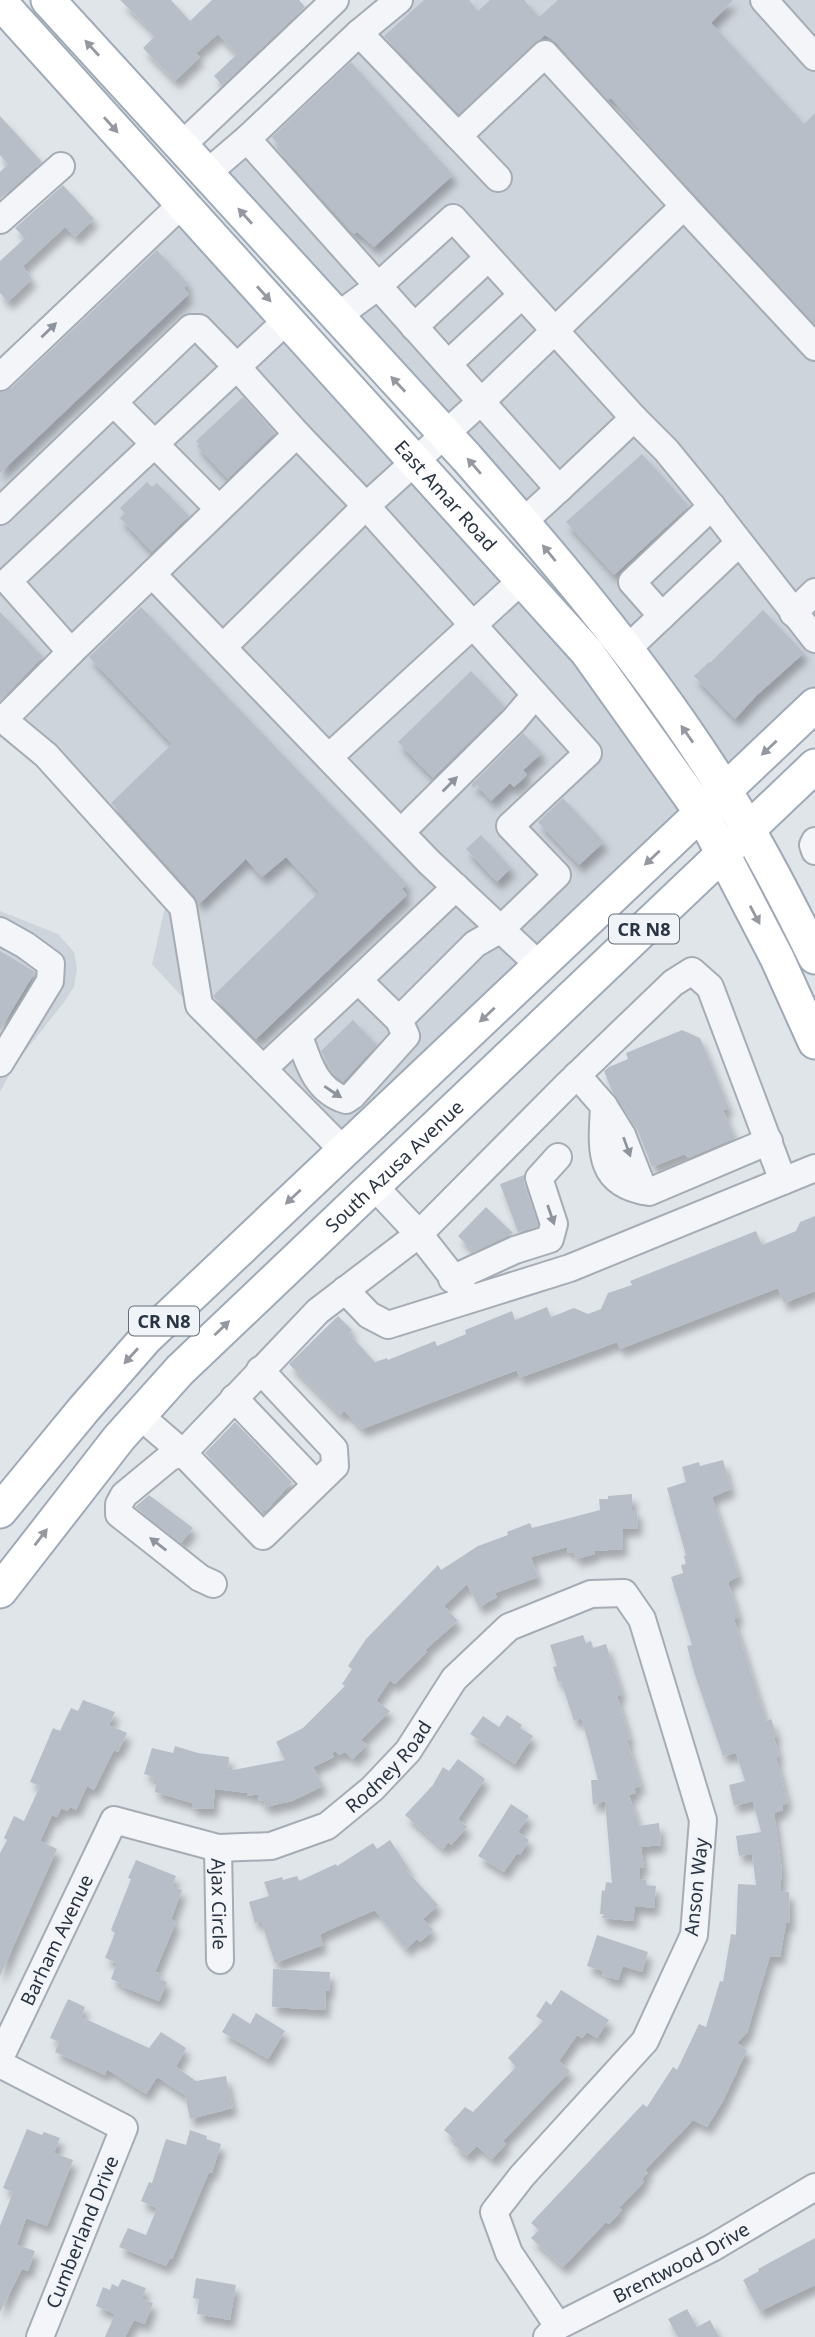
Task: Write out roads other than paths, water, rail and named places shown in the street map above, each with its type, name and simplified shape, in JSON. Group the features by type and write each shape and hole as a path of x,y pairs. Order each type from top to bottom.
{"main road":[{"name":"East Amar Road","path":"48,0 445,434 523,522 626,650 704,758 723,855 777,958 815,1042"},
{"name":"East Amar Road","path":"0,2 523,580 713,801 748,831 815,957"},
{"name":"CR N8","path":"0,1511 146,1338 815,705"},
{"name":"South Azusa Avenue","path":"0,1591 94,1470 180,1370 815,766"},
{"path":"343,1150 373,1185"}],"street":[{"path":"181,146 335,0"},
{"path":"206,174 359,33 399,0"},
{"path":"764,0 815,57"},
{"path":"359,33 498,178"},
{"path":"458,136 545,54 815,347"},
{"path":"247,139 448,365 484,398 559,489"},
{"path":"0,220 61,166"},
{"path":"0,377 183,204"},
{"path":"223,647 373,499 484,398 684,206"},
{"path":"336,317 377,287 453,218 666,450 815,639"},
{"path":"414,327 488,258"},
{"path":"448,365 522,295"},
{"path":"71,652 4,577 155,444 287,320"},
{"path":"0,511 195,327 199,328 297,434 373,499 472,625 588,753 510,826 557,875 501,929 475,944 399,1020"},
{"path":"114,402 219,509"},
{"path":"523,522 634,418"},
{"path":"297,434 1,718 46,755 183,907 199,1004 343,1150"},
{"path":"662,616 632,582 712,506"},
{"path":"626,650 739,543"},
{"path":"152,574 401,832 539,965"},
{"path":"329,757 523,580"},
{"path":"793,613 815,592"},
{"path":"401,832 536,695"},
{"path":"815,841 815,851"},
{"path":"263,1069 456,887"},
{"path":"0,931 51,964 50,981 0,1063"},
{"path":"213,1584 200,1578 119,1514 119,1504 124,1496 170,1457 183,1453 317,1311 419,1234 673,983 692,971 710,987 783,1181"},
{"path":"299,1036 311,1068 327,1091 346,1100 352,1096 406,1036 399,1020 358,980"},
{"path":"578,1075 604,1106 601,1142 607,1165 621,1183 634,1190 649,1192 768,1141"},
{"path":"452,1279 515,1250 550,1239 554,1224 539,1178 558,1157"},
{"path":"345,1290 369,1315 388,1325 570,1268 815,1168"},
{"path":"373,1185 419,1234 470,1299"},
{"path":"139,1415 183,1453 262,1536 335,1466 334,1449 260,1370"},
{"path":"234,1398 316,1484"},
{"name":"Rodney Road","path":"114,1820 218,1848 271,1846 327,1826 372,1789 408,1751 454,1679 509,1627 591,1594 624,1593"},
{"name":"Anson Way","path":"553,2332 509,2253 494,2212 522,2176 645,2041 694,1935 703,1820 642,1619 624,1593"},
{"name":"Barham Avenue","path":"0,2058 114,1820"},
{"name":"Ajax Circle","path":"218,1848 220,1960"},
{"name":"Cumberland Drive","path":"0,2064 124,2128 40,2337"},
{"name":"Brentwood Drive","path":"553,2332 712,2248 815,2187"}]}
